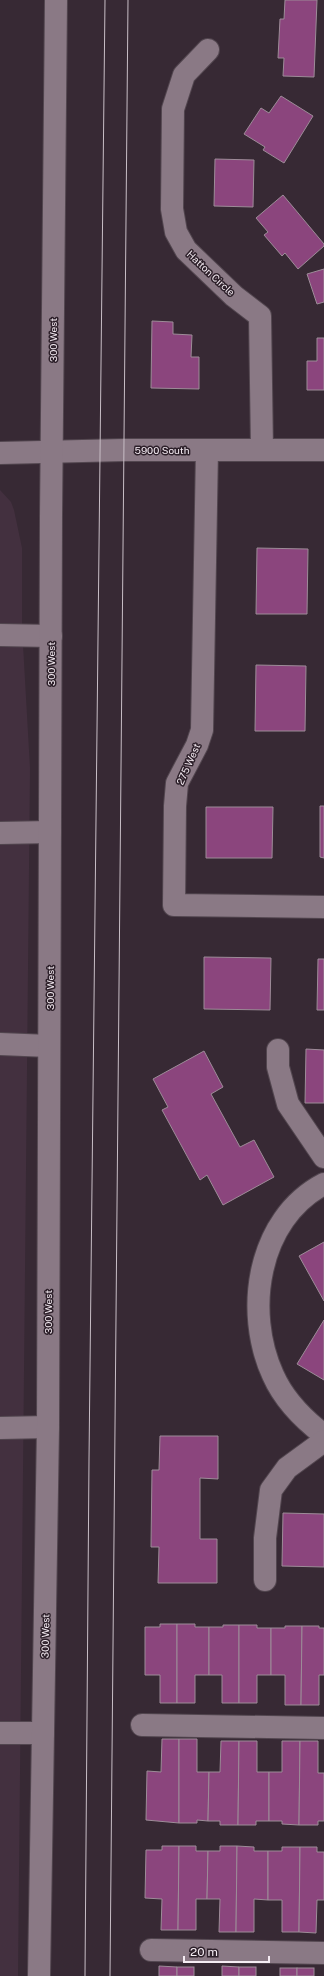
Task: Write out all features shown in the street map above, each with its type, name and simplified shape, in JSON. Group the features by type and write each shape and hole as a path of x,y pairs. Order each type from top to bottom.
{"street":[{"name":"300 West","path":"40,1976 48,1427 52,452 56,0"},
{"name":"Hatton Circle","path":"208,50 184,75 173,109 172,209 176,232 186,250 234,296 260,316 262,450"},
{"name":"275 West","path":"207,450 202,730 197,745 177,783 175,806 174,905 324,907"},
{"name":"5900 South","path":"0,453 324,450"},
{"path":"0,635 51,636"},
{"path":"0,833 50,832"},
{"path":"0,1044 49,1046"},
{"path":"278,1050 278,1067 288,1104 324,1157"},
{"path":"324,1184 312,1190 292,1210 278,1228 268,1250 261,1274 258,1302 259,1328 264,1355 274,1377 288,1401 303,1419 324,1435"},
{"path":"0,1428 48,1427"},
{"path":"265,1580 265,1538 271,1490 287,1468 324,1441"},
{"path":"142,1725 324,1728"},
{"path":"0,1733 43,1733"},
{"path":"151,1950 324,1953"}],"shaded area":[{"path":"0,490 11,502 22,548 22,627 30,768 18,1976 0,1976"}],"building":[{"path":"285,0 317,0 314,77 283,76 284,58 278,58 280,19 284,19"},
{"path":"281,96 313,116 284,163 263,150 265,147 244,134 261,108 269,113"},
{"path":"215,159 254,160 253,207 214,206"},
{"path":"283,195 324,244 324,246 298,269 285,253 282,256 264,235 268,232 256,218"},
{"path":"324,269 324,302 317,304 307,274"},
{"path":"152,321 173,322 173,334 192,335 191,357 199,357 199,389 151,388"},
{"path":"317,338 324,338 324,390 307,390 307,361 317,361"},
{"path":"257,548 308,549 307,614 256,614"},
{"path":"256,665 306,666 305,731 255,731"},
{"path":"320,806 324,806 324,858 320,857"},
{"path":"206,807 273,807 272,858 206,858"},
{"path":"204,957 271,958 270,1010 204,1009"},
{"path":"318,959 324,959 324,1010 317,1010"},
{"path":"306,1049 324,1050 324,1103 305,1103"},
{"path":"204,1051 223,1087 211,1094 240,1147 254,1140 274,1177 223,1205 207,1175 200,1180 162,1110 168,1107 153,1079"},
{"path":"324,1242 324,1301 299,1256"},
{"path":"324,1320 324,1380 297,1364"},
{"path":"160,1436 218,1436 218,1479 200,1478 200,1539 217,1539 217,1583 158,1583 159,1547 151,1547 152,1470 159,1470"},
{"path":"283,1513 324,1514 324,1567 282,1566"},
{"path":"160,1624 177,1624 177,1703 160,1703 160,1675 145,1675 145,1627 160,1627"},
{"path":"177,1624 195,1624 195,1627 209,1627 209,1675 195,1675 195,1703 177,1703"},
{"path":"223,1625 239,1625 239,1703 222,1703 222,1675 209,1675 209,1627 223,1627"},
{"path":"239,1625 257,1625 257,1628 271,1628 271,1675 257,1675 257,1703 239,1703"},
{"path":"285,1626 302,1626 301,1705 285,1705 285,1675 271,1675 271,1628 285,1628"},
{"path":"302,1626 319,1626 319,1628 324,1628 324,1675 319,1675 319,1705 301,1705"},
{"path":"162,1739 179,1739 179,1823 146,1820 147,1771 161,1772"},
{"path":"179,1739 197,1739 197,1772 209,1772 208,1821 197,1820 197,1823 179,1823"},
{"path":"221,1741 239,1741 238,1825 220,1825 220,1821 208,1821 209,1772 220,1772"},
{"path":"239,1741 257,1741 257,1772 269,1772 269,1821 256,1821 256,1825 238,1825"},
{"path":"282,1741 300,1741 299,1825 282,1824 282,1821 269,1821 269,1772 282,1772"},
{"path":"300,1741 318,1741 318,1773 324,1773 324,1821 318,1821 318,1825 299,1825"},
{"path":"162,1846 179,1846 178,1930 161,1930 162,1899 145,1898 146,1850 162,1850"},
{"path":"179,1846 196,1846 196,1851 208,1851 207,1899 196,1899 196,1930 178,1930"},
{"path":"220,1846 237,1846 236,1932 219,1932 220,1899 207,1899 208,1851 220,1851"},
{"path":"237,1846 254,1847 254,1851 268,1851 268,1900 254,1899 254,1932 236,1932"},
{"path":"282,1847 300,1847 299,1932 282,1932 282,1900 268,1900 268,1851 282,1851"},
{"path":"300,1847 317,1847 317,1852 324,1852 324,1900 317,1900 316,1933 299,1932"},
{"path":"159,1966 177,1967 177,1976 159,1976"},
{"path":"222,1966 239,1967 239,1976 222,1976"},
{"path":"177,1967 194,1967 194,1976 177,1976"},
{"path":"239,1967 256,1967 256,1976 239,1976"},
{"path":"280,1968 297,1968 297,1976 280,1976"},
{"path":"297,1968 314,1968 314,1976 297,1976"}],"tram line":[{"path":"85,1976 89,1459 105,0"},
{"path":"110,1976 128,0"}]}
